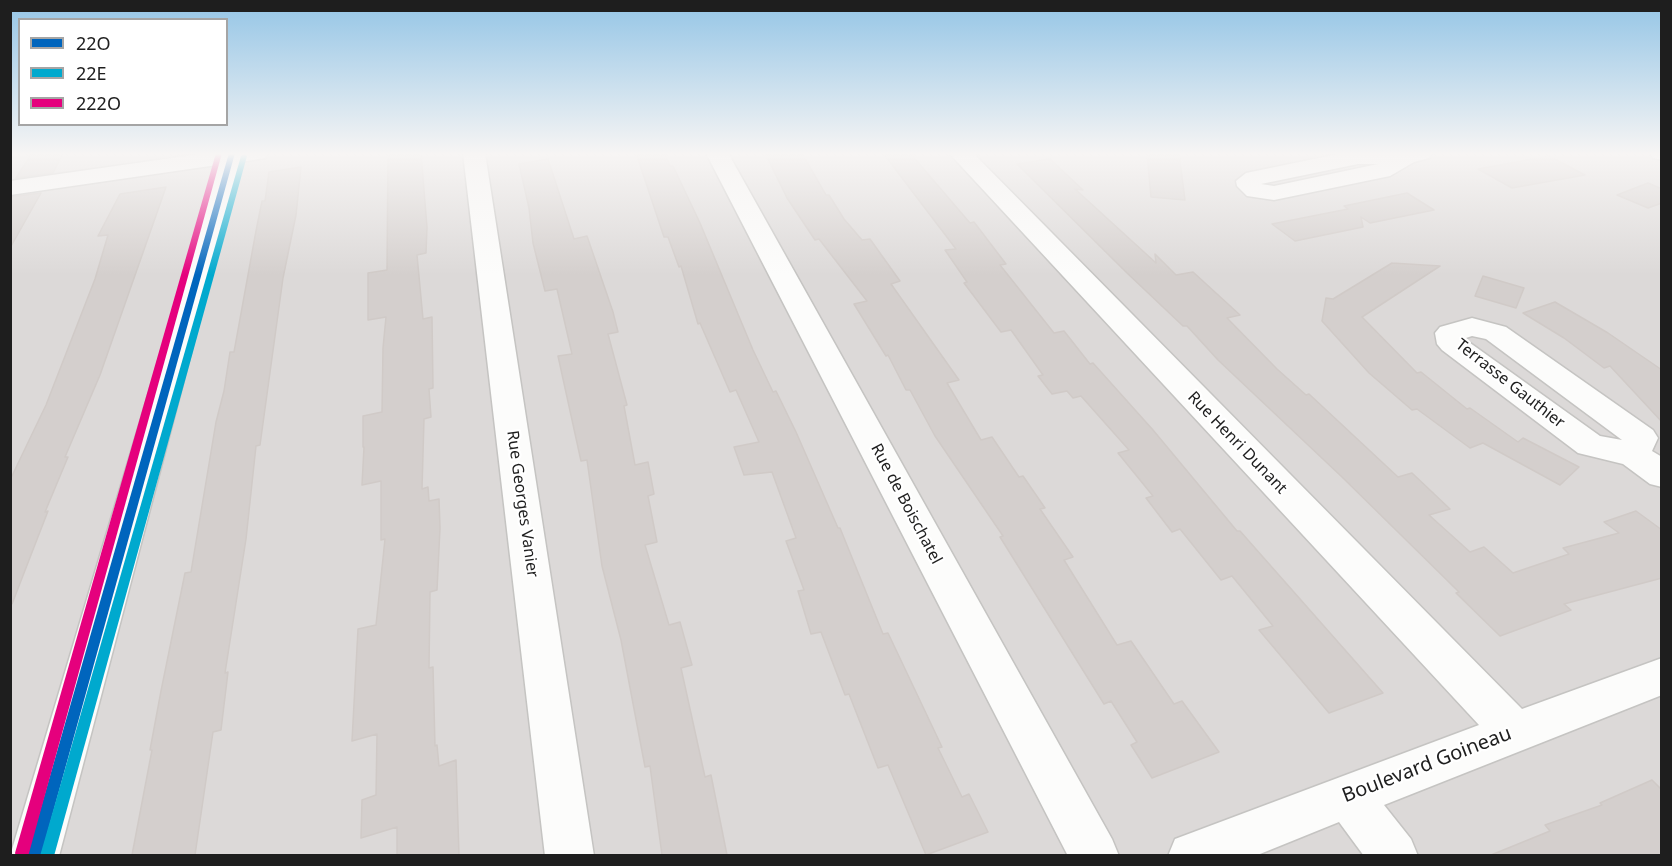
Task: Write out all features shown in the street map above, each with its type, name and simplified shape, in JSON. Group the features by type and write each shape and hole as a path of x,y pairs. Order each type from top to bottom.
{"street":[{"path":"34,855 228,193"},
{"name":"Rue Georges Vanier","path":"480,193 570,855"},
{"name":"Rue de Boischatel","path":"739,193 1095,855"},
{"name":"Rue Henri Dunant","path":"999,193 1514,732"},
{"name":"Terrasse Gauthier","path":"1634,454 1641,438 1496,333 1472,327 1450,333 1452,344 1590,446 1634,454 1662,475"},
{"name":"Boulevard Goineau","path":"1192,855 1662,676"},
{"path":"1348,796 1394,855"}],"shaded area":[{"path":"11,193 1661,193 1661,855 11,855"}],"building":[{"path":"41,193 10,248 10,197"},
{"path":"164,193 100,375 65,457 68,457 45,512 48,511 12,604 10,604 10,480 46,405 95,279 108,235 98,236 120,194"},
{"path":"266,193 298,193 283,278 260,445 256,446 246,539 225,673 228,672 221,730 213,732 195,855 132,855 161,691 185,573 191,572 216,422 230,352 234,352 262,201 265,201"},
{"path":"388,193 424,193 426,253 417,255 423,319 432,317 433,388 429,389 431,417 424,419 422,489 428,487 429,501 439,499 440,528 437,590 430,592 429,668 433,667 435,746 437,745 439,766 456,760 459,855 397,855 397,827 361,838 362,800 376,795 377,734 352,741 358,629 376,625 385,539 381,540 381,481 362,485 363,416 382,412 386,317 368,320 368,273 387,270"},
{"path":"526,193 559,193 574,239 587,236 613,312 618,332 608,334 627,405 624,406 635,465 648,462 654,494 648,496 657,542 645,545 669,625 680,622 692,665 681,668 705,777 711,775 727,855 662,855 650,766 645,767 621,640 602,566 587,460 581,461 558,356 572,354 557,289 545,291 533,243"},
{"path":"649,193 686,193 753,350 773,392 776,391 838,528 840,528 883,634 888,633 942,747 938,748 962,797 969,794 988,832 926,855 888,765 878,768 849,694 845,695 821,632 811,634 798,591 804,590 786,541 796,538 772,472 744,475 734,447 759,442 736,390 730,392 700,323 698,324 681,266 679,267 668,237 664,237"},
{"path":"785,193 829,195 844,219 862,240 870,239 900,281 891,284 959,380 947,383 981,440 992,437 1019,477 1023,476 1045,508 1040,509 1073,557 1064,560 1117,645 1131,641 1174,704 1182,701 1219,752 1152,778 1131,745 1137,742 1111,701 1104,704 1000,537 1003,536 935,436 910,390 906,390 888,355 886,356 854,304 867,301 819,239 815,240"},
{"path":"914,193 945,193 970,223 974,222 1006,264 1000,265 1054,333 1064,331 1090,364 1093,363 1153,430 1237,531 1240,531 1383,693 1329,713 1259,630 1273,626 1232,576 1221,580 1180,529 1172,532 1146,498 1153,496 1118,453 1129,450 1081,396 1073,398 1067,391 1052,394 1038,376 1043,375 1011,330 1001,332 964,283 967,282 945,250 956,249"},
{"path":"1047,193 1080,193 1156,263 1155,254 1176,275 1193,272 1240,315 1227,318 1277,369 1306,395 1309,394 1398,477 1412,473 1450,509 1429,515 1470,552 1484,547 1513,573 1569,554 1563,548 1619,533 1604,522 1636,511 1662,530 1662,578 1564,604 1571,610 1500,636 1456,593 1459,592 1218,360 1187,326 1183,326"},
{"path":"1151,193 1184,193 1185,200 1151,197"},
{"path":"1408,193 1434,210 1370,223 1361,217 1363,227 1295,241 1272,224 1348,209 1344,206"},
{"path":"1662,193 1662,203 1648,208 1617,195"},
{"path":"1392,263 1440,266 1362,317 1417,373 1421,372 1467,409 1470,408 1518,442 1523,438 1579,467 1560,485 1483,443 1470,448 1417,409 1412,410 1369,373 1322,321 1326,298 1333,299"},
{"path":"1483,276 1524,288 1516,308 1475,296"},
{"path":"1555,302 1608,333 1662,370 1662,422 1610,366 1604,368 1564,338 1523,313"},
{"path":"1652,780 1662,790 1662,855 1491,855 1550,831 1545,825 1602,805 1600,803"}],"transit line":[{"name":"222O","path":"22,853 208,193"},
{"name":"22O","path":"34,856 221,193"},
{"name":"22E","path":"47,856 233,193"}]}
